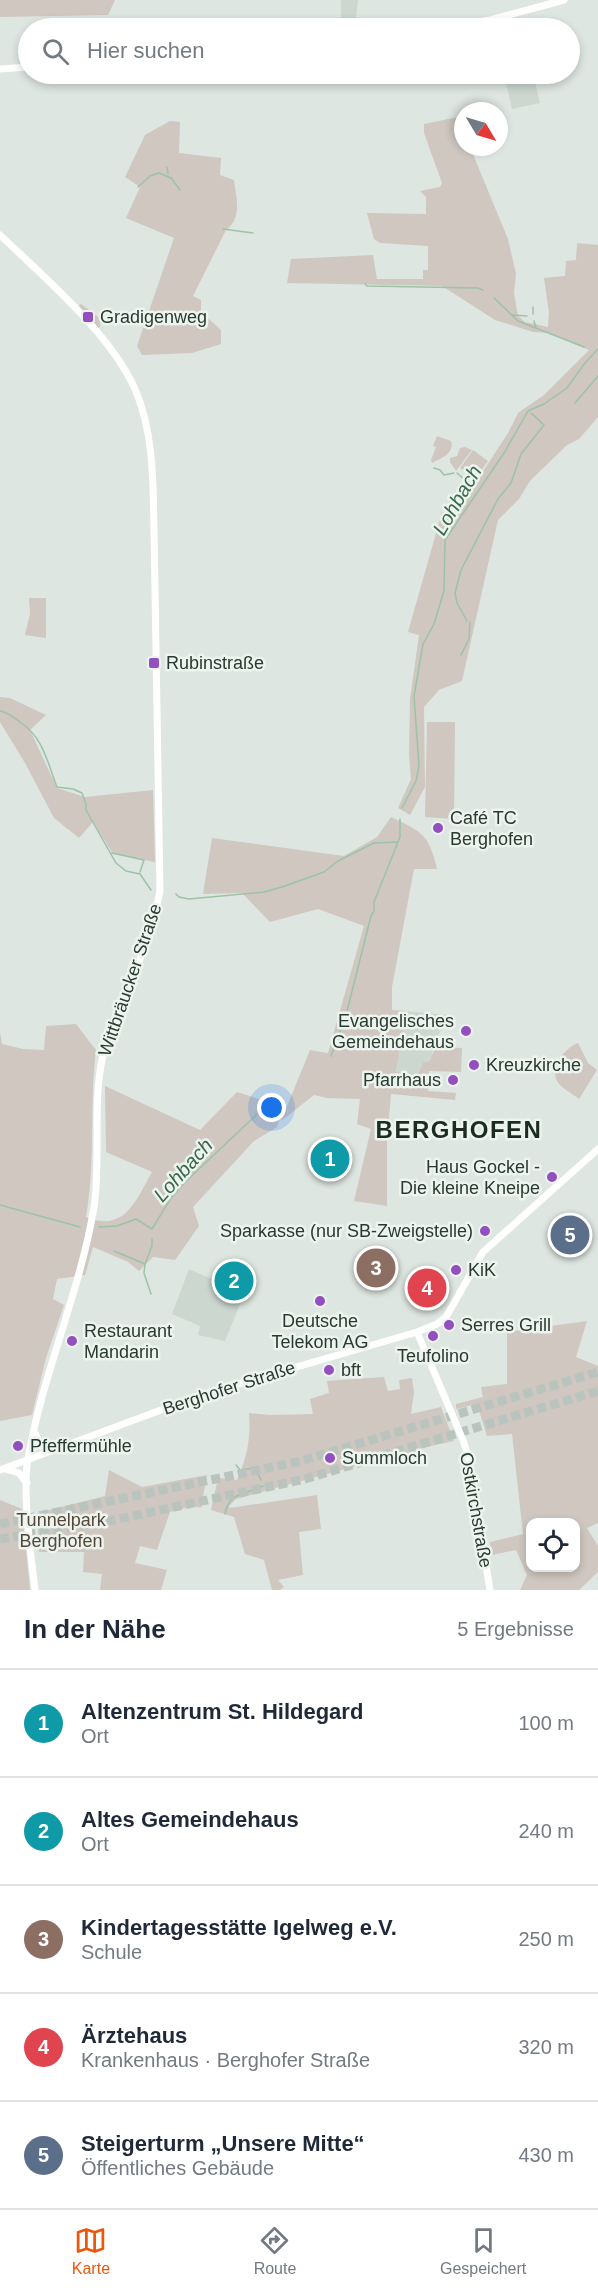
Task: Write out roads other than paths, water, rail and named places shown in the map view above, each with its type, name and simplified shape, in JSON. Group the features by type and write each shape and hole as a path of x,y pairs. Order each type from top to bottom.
{"main road":[{"path":"497,18 564,0"},
{"path":"0,69 18,68"},
{"name":"Wittbräucker Straße","path":"0,235 92,327 123,366 136,391 149,441 154,518 160,891 152,929 100,1063 98,1170 92,1215 28,1459 27,1483 35,1590"},
{"name":"Berghofer Straße","path":"0,1469 204,1394 417,1332 437,1324 446,1317 483,1252 598,1149"},
{"name":"Ostkirchstraße","path":"417,1332 469,1459 490,1590"},
{"path":"34,1432 41,1446 53,1450"},
{"path":"0,1469 19,1473 27,1483"}],"waterway":[{"path":"167,167 168,174"},
{"path":"138,187 150,176 159,173 171,178 180,190"},
{"path":"223,229 253,233"},
{"path":"365,284 367,286 483,290"},
{"path":"494,298 518,321 584,347"},
{"path":"533,307 533,314"},
{"path":"513,315 527,316"},
{"path":"534,321 536,328"},
{"name":"Lohbach","path":"402,808 416,781 419,766 414,696 423,644 434,624 444,591 445,540 504,453 528,411 544,404 567,388 598,349"},
{"path":"575,403 598,376"},
{"path":"467,621 457,603 455,593 461,570 498,499 511,483 521,454 544,425 531,413"},
{"path":"434,468 440,470 444,475 454,473"},
{"path":"457,473 466,481"},
{"path":"470,481 475,481"},
{"path":"461,655 469,639 470,622"},
{"path":"0,711 13,717 34,735 43,750 57,787 82,793 86,810 116,863 126,871 140,874 151,890"},
{"name":"Lohbach","path":"331,1056 347,1011 374,911 374,902 400,837 400,819"},
{"path":"176,894 189,899 264,892 324,872 338,861 374,843 397,842"},
{"path":"112,853 144,860 140,872"},
{"name":"Lohbach","path":"99,1227 117,1226 136,1219 152,1229 171,1198 184,1183 268,1104 283,1099"},
{"name":"Lohbach","path":"0,1205 80,1227"},
{"path":"114,1251 145,1264 152,1246 152,1239"},
{"path":"145,1264 144,1273 151,1294"},
{"path":"236,1465 240,1470 255,1468 261,1480"},
{"path":"225,1514 230,1501 234,1498 263,1486"}],"tunnel":[{"path":"0,1524 301,1461 598,1372"},
{"path":"0,1539 109,1521 305,1479 598,1391"}],"place":[{"name":"Gradigenweg","path":"88,317"},
{"name":"Rubinstraße","path":"154,663"},
{"name":"Café TC Berghofen","path":"438,828"},
{"name":"Evangelisches Gemeindehaus","path":"466,1031"},
{"name":"Kreuzkirche","path":"474,1065"},
{"name":"Pfarrhaus","path":"453,1080"},
{"name":"Altenzentrum St. Hildegard","path":"330,1159"},
{"name":"Haus Gockel - Die kleine Kneipe","path":"552,1177"},
{"name":"Sparkasse (nur SB-Zweigstelle)","path":"485,1231"},
{"name":"Steigerturm „Unsere Mitte“","path":"570,1235"},
{"name":"Kindertagesstätte Igelweg e.V.","path":"376,1268"},
{"name":"KiK","path":"456,1270"},
{"name":"Altes Gemeindehaus","path":"234,1281"},
{"name":"Ärztehaus","path":"427,1288"},
{"name":"Deutsche Telekom AG","path":"320,1301"},
{"name":"Serres Grill","path":"449,1325"},
{"name":"Teufolino","path":"433,1336"},
{"name":"Restaurant Mandarin","path":"72,1341"},
{"name":"bft","path":"329,1370"},
{"name":"Pfeffermühle","path":"18,1446"},
{"name":"Summloch","path":"330,1458"}],"district":[{"name":"BERGHOFEN","path":"459,1129"}],"park label":[{"name":"Tunnelpark Berghofen","path":"61,1530"}]}
